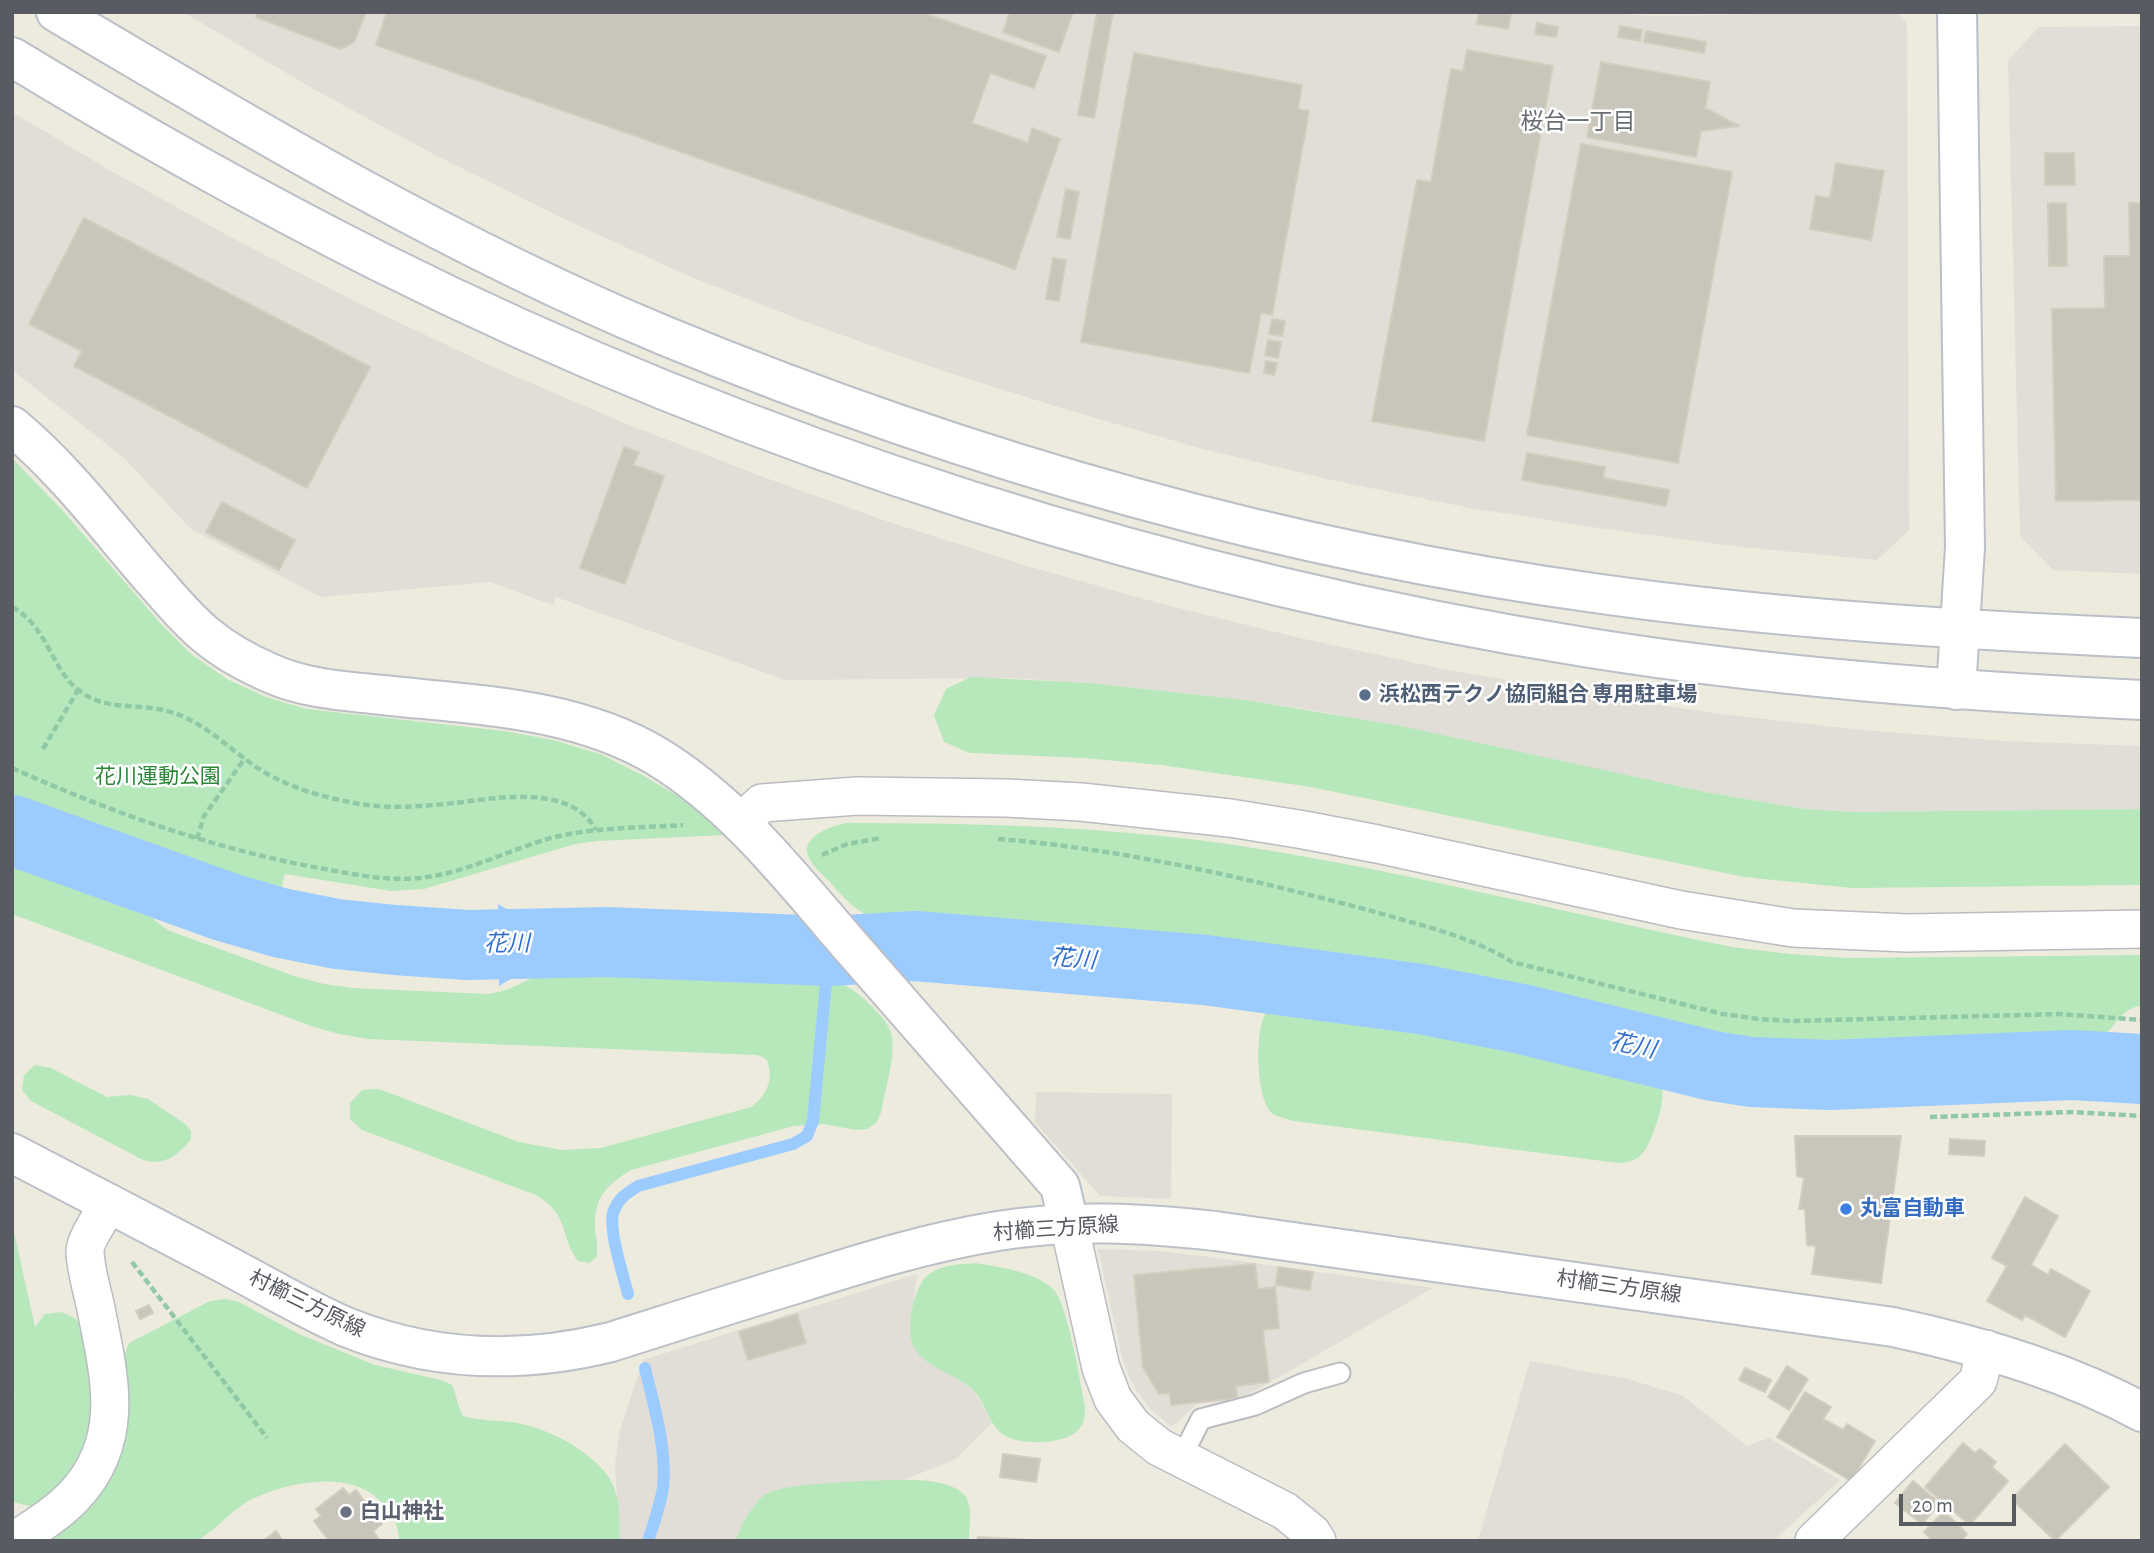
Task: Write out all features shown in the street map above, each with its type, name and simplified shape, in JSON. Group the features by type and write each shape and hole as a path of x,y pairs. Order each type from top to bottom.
{"street":[{"path":"57,12 285,147 532,275 659,333 789,384 1052,473 1186,511 1322,544 1458,571 1596,593 1733,611 1872,624 2142,638"},
{"path":"1956,690 1965,547 1957,12"},
{"path":"12,57 134,131 235,186 406,274 511,323 640,379 771,431 1038,521 1173,559 1311,593 1448,622 1587,647 1727,667 1956,690 2142,700"},
{"path":"12,426 52,464 179,609 207,636 239,658 274,675 312,686 507,708 559,717 609,733 656,756 699,785 740,823 805,873 903,1006 1060,1186 1101,1368 1113,1399 1133,1426 1159,1447 1286,1511 1312,1532 1317,1541"},
{"path":"740,823 762,803 857,796 994,797 1081,802 1304,830 1681,910 1793,928 1907,933 2142,929"},
{"name":"村櫛三方原線","path":"12,1153 346,1326 420,1350 458,1356 497,1358 574,1351 611,1342 896,1252 1000,1230 1069,1224 1161,1225 1905,1329 1986,1349 2091,1388 2142,1412"},
{"path":"14,1541 75,1496 94,1467 107,1435 112,1401 84,1249 109,1203"},
{"path":"1814,1541 1978,1381 1986,1349"}],"lane":[{"path":"1181,1458 1201,1419 1255,1405 1304,1383 1340,1374"}],"path":[{"path":"12,607 25,614 40,630 64,673 78,690 97,702 167,711 186,718 204,727 258,768 291,785 326,797 361,804 398,807 541,797 580,810 591,820 596,830"},
{"path":"43,749 78,690"},
{"path":"197,839 204,816 245,758"},
{"path":"12,768 124,814 197,839 287,863 392,880 423,878 549,839 596,830 740,823"},
{"path":"805,873 846,844 888,837"},
{"path":"996,839 1120,855 1305,893 1480,945 1512,962 1723,1014 1792,1021 2059,1014 2142,1020"},
{"path":"1930,1117 2072,1112 2142,1116"},
{"path":"125,1253 267,1438"}],"shaded area":[{"path":"183,12 1581,12 1657,16 1896,12 1907,23 1909,530 1877,560 1741,547 1605,529 1470,508 1336,481 1203,449 1071,411 940,370 811,324 684,274 437,156 317,91"},
{"path":"2142,26 2142,574 2053,570 2020,536 2008,60 2039,27"},
{"path":"12,112 111,171 236,240 362,305 491,366 622,422 889,522 1024,565 1162,604 1439,668 1579,693 1721,714 1862,730 2004,741 2142,746 2142,809 1854,812 1805,809 1705,792 1324,712 1246,700 1090,683 1011,678 785,680 556,597 553,605 490,582 321,597 191,529 123,457 12,370"},
{"path":"1036,1092 1172,1094 1171,1199 1100,1196 1035,1122"},
{"path":"1098,1249 1159,1251 1211,1257 1433,1288 1239,1400 1197,1404 1172,1427 1150,1409 1134,1387 1123,1361"},
{"path":"917,1274 910,1327 956,1377 974,1391 992,1423 956,1459 901,1481 860,1481 790,1488 766,1494 738,1533 736,1541 620,1541 615,1465 620,1430 643,1360"},
{"path":"1530,1361 1628,1379 1683,1396 1747,1446 1769,1438 1840,1480 1773,1541 1478,1541"}],"green space":[{"name":"花川運動公園","path":"12,458 63,511 162,625 191,654 227,679 266,697 307,709 504,731 553,740 600,754 686,801 724,835 575,844 424,889 391,891 285,874 276,910 229,897 12,818"},
{"path":"971,677 1090,683 1246,700 1401,726 1705,792 1805,809 1854,812 2142,809 2142,885 1852,888 1744,877 1311,787 1161,765 1084,758 970,753 944,742 934,715 946,689"},
{"path":"846,823 1037,827 1133,833 1228,844 1354,866 1732,947 1790,954 1849,958 2142,955 2142,1006 2128,1010 2098,1040 2081,1044 1829,1054 1754,1052 1680,1037 1526,999 1422,979 1207,949 893,923 872,918 847,901 817,869 807,851 812,838"},
{"path":"12,843 107,877 170,931 294,976 324,984 353,988 488,994 510,989 546,972 568,967 811,977 840,984 872,1007 890,1029 893,1046 891,1065 881,1113 876,1123 867,1129 855,1130 824,1124 794,1126 631,1170 614,1182 599,1201 595,1218 596,1258 589,1263 578,1261 555,1211 536,1195 362,1130 350,1119 350,1103 362,1090 379,1089 519,1142 562,1150 601,1148 751,1107 768,1086 770,1074 767,1060 758,1055 368,1039 311,1026 12,914"},
{"path":"1298,1002 1517,1038 1643,1070 1657,1080 1662,1089 1662,1103 1654,1132 1641,1156 1632,1161 1618,1163 1294,1121 1278,1116 1267,1107 1260,1082 1258,1052 1261,1026 1270,1009"},
{"path":"35,1065 51,1068 107,1097 131,1095 148,1099 185,1124 191,1131 191,1139 170,1158 158,1162 143,1160 31,1101 22,1090 24,1075"},
{"path":"12,1223 35,1327 45,1314 62,1312 76,1319 86,1332 97,1401 81,1460 47,1499 30,1506 12,1502 12,1402 15,1392 12,1393"},
{"path":"975,1263 1035,1277 1052,1288 1058,1296 1068,1325 1085,1406 1083,1422 1071,1436 1040,1442 1008,1437 997,1428 972,1389 934,1366 915,1349 910,1322 923,1280 939,1269"},
{"path":"225,1299 239,1302 299,1334 375,1365 452,1385 463,1416 531,1426 578,1448 592,1458 612,1483 618,1502 620,1541 399,1541 393,1518 378,1499 349,1484 314,1482 261,1495 241,1506 207,1534 192,1542 41,1541 57,1530 129,1343 210,1301"},
{"path":"860,1481 932,1481 958,1489 966,1497 969,1507 969,1541 736,1541 748,1515 766,1494 797,1486"}],"water":[{"path":"498,904 548,933 549,956 499,986"}],"building":[{"path":"258,12 366,12 354,42 340,49 256,17"},
{"path":"387,12 921,12 1046,56 1034,88 990,73 972,123 1028,143 1032,128 1060,139 1015,269 376,45"},
{"path":"1010,12 1073,12 1059,52 1003,32"},
{"path":"1097,12 1113,12 1094,118 1078,115"},
{"path":"1479,12 1511,14 1508,29 1477,24"},
{"path":"1537,23 1558,27 1556,37 1535,34"},
{"path":"1620,26 1642,30 1640,41 1618,37"},
{"path":"1646,31 1706,42 1704,53 1644,42"},
{"path":"1467,50 1553,66 1484,441 1372,421 1417,180 1431,182 1451,69 1463,71"},
{"path":"1134,53 1302,85 1298,109 1309,111 1272,315 1261,313 1249,373 1081,342"},
{"path":"1601,62 1710,82 1705,108 1739,126 1701,131 1696,157 1587,137"},
{"path":"1581,144 1732,172 1678,463 1527,435"},
{"path":"2045,153 2074,153 2075,185 2045,185"},
{"path":"1836,163 1884,171 1871,240 1810,229 1816,196 1830,198"},
{"path":"1066,189 1079,192 1070,239 1057,237"},
{"path":"2048,203 2066,203 2067,266 2049,266"},
{"path":"2129,203 2142,203 2142,500 2056,501 2052,309 2105,308 2104,256 2130,256"},
{"path":"84,218 370,367 307,488 74,366 82,351 29,324"},
{"path":"1053,258 1066,260 1059,301 1046,299"},
{"path":"1272,319 1285,321 1282,336 1269,334"},
{"path":"1268,340 1281,342 1278,358 1265,355"},
{"path":"1266,361 1277,363 1274,375 1264,373"},
{"path":"624,447 639,452 633,465 664,476 625,584 580,568"},
{"path":"1527,453 1605,467 1603,478 1669,490 1666,506 1522,480"},
{"path":"222,502 295,540 279,570 206,532"},
{"name":"丸富自動車","path":"1795,1136 1901,1136 1881,1283 1812,1274 1816,1246 1807,1245 1805,1209 1799,1209 1804,1178 1797,1176"},
{"path":"1950,1139 1985,1141 1984,1156 1949,1154"},
{"path":"2025,1197 2058,1216 2031,1265 2048,1275 2051,1269 2090,1291 2065,1337 2025,1315 2022,1320 1987,1301 2007,1266 1992,1258"},
{"path":"1255,1264 1258,1289 1275,1287 1279,1328 1263,1330 1269,1382 1236,1386 1237,1398 1171,1405 1170,1393 1159,1394 1143,1367 1134,1275"},
{"path":"1278,1267 1313,1272 1310,1290 1276,1285"},
{"path":"149,1305 153,1313 140,1319 136,1311"},
{"path":"797,1314 806,1343 748,1360 739,1332"},
{"path":"1787,1366 1808,1379 1789,1410 1768,1397"},
{"path":"1745,1368 1771,1380 1765,1392 1739,1380"},
{"path":"1805,1392 1831,1407 1823,1419 1843,1430 1847,1424 1875,1441 1851,1481 1777,1437"},
{"path":"1963,1443 1975,1453 1980,1449 1996,1462 1992,1467 2008,1481 1970,1525 1925,1487"},
{"path":"2065,1444 2109,1487 2055,1541 2012,1499"},
{"path":"1003,1454 1040,1459 1036,1482 1000,1477"},
{"path":"1913,1481 1940,1503 1922,1524 1895,1503"},
{"name":"白山神社","path":"343,1488 349,1495 356,1490 382,1524 373,1531 380,1541 329,1541 314,1521 321,1516 316,1509"},
{"path":"1944,1511 1967,1534 1961,1541 1933,1541 1924,1532"},
{"path":"276,1531 283,1541 263,1541"},
{"path":"978,1537 1047,1541 977,1541"}],"waterway":[{"name":"花川","path":"12,830 226,907 281,923 337,934 468,945 607,942 829,951 915,946 1205,970 1420,999 1522,1019 1713,1066 1751,1072 1830,1075 2072,1065 2142,1069"},
{"path":"628,1294 616,1251 612,1218 618,1202 624,1196 638,1186 793,1144 807,1136 813,1121 829,951"},
{"path":"645,1368 659,1427 664,1473 660,1501 648,1541"}],"place":[{"name":"浜松西テクノ協同組合 専用駐車場","path":"1365,695"},
{"name":"丸富自動車","path":"1846,1209"},
{"name":"白山神社","path":"346,1512"}],"district":[{"name":"桜台一丁目","path":"1578,122"}]}
